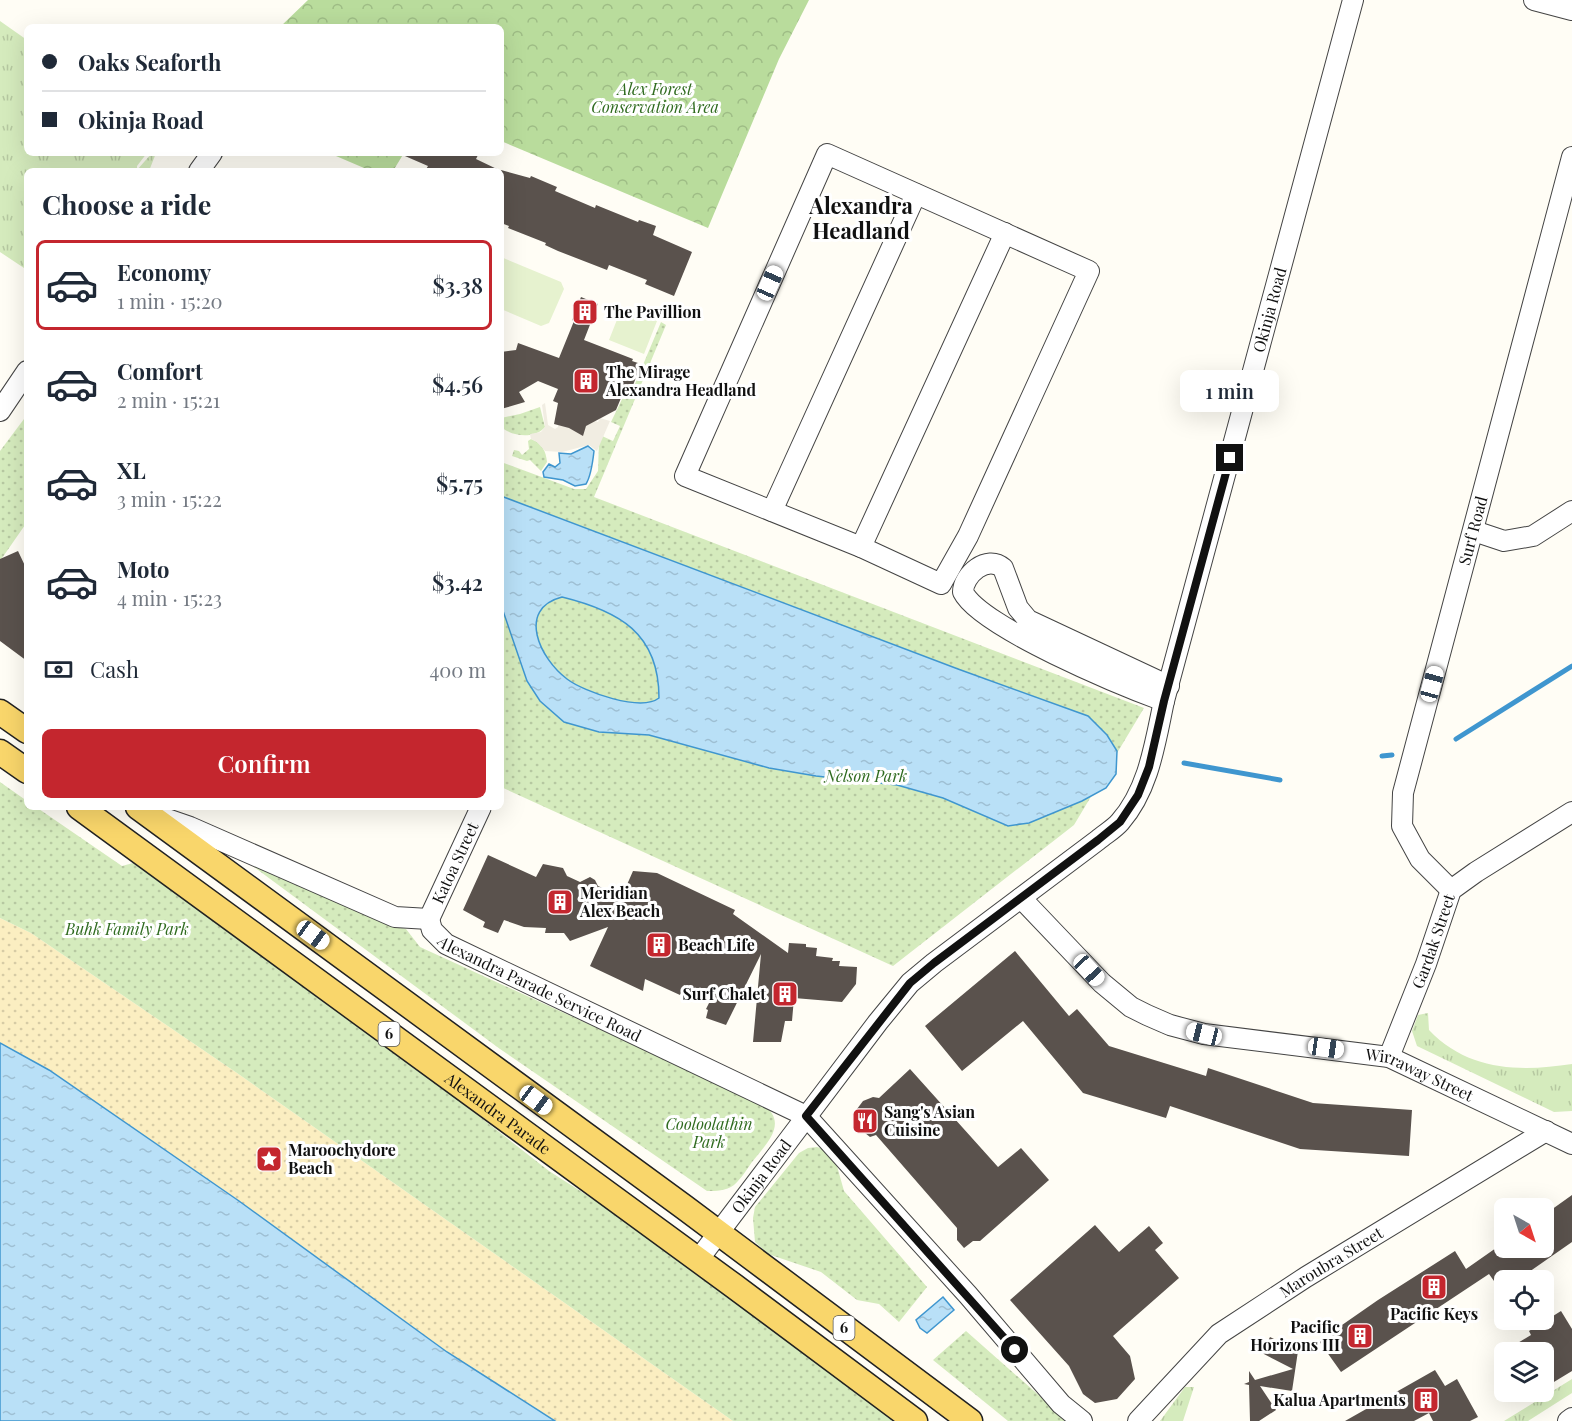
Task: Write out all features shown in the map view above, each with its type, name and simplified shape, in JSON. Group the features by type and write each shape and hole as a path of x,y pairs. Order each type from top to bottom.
{"main road":[{"path":"0,712 24,729"},
{"path":"0,752 24,769"},
{"name":"Alexandra Parade","path":"84,810 915,1421"},
{"name":"Alexandra Parade","path":"142,810 969,1421"}],"street":[{"name":"Okinja Road","path":"698,1260 910,983 1120,822 1138,795 1149,767 1166,694 1353,0"},
{"path":"1534,0 1572,10"},
{"path":"941,584 968,536 1089,271 827,154 685,476 861,547 941,584 966,581 987,563 999,564 1003,568 1018,609 1028,620 1166,694"},
{"name":"Surf Road","path":"1451,890 1420,859 1402,826 1403,793 1572,157"},
{"path":"771,511 916,194"},
{"path":"861,547 1005,233"},
{"path":"0,411 24,375"},
{"path":"1473,531 1504,541 1533,536 1572,511"},
{"path":"959,552 966,581 963,592 973,606 1018,635 1138,692 1166,694"},
{"name":"Alexandra Parade Service Road","path":"144,810 190,827 395,916 429,919 432,930 446,944 806,1116"},
{"name":"Katoa Street","path":"429,919 480,810"},
{"name":"Gardak Street","path":"1389,1057 1426,963 1451,890 1572,812"},
{"name":"Wirraway Street","path":"1021,898 1101,983 1131,1007 1147,1015 1170,1025 1204,1034 1389,1057 1572,1144"},
{"path":"806,1116 968,1295 1061,1404 1082,1421"},
{"name":"Maroubra Street","path":"1138,1421 1219,1334 1306,1277 1546,1131"},
{"path":"1568,1421 1572,1418"}],"green space":[{"name":"Alex Forest Conservation Area","path":"308,0 809,0 779,59 708,228 504,142 504,24 283,24"},
{"path":"0,21 24,38 24,156 145,156 137,168 24,168 24,268 0,252"},
{"path":"149,156 155,156 150,168 139,168"},
{"path":"336,156 402,156 395,168 364,168"},
{"path":"504,258 561,282 564,289 549,323 541,326 504,310"},
{"path":"622,307 657,321 644,354 609,340"},
{"name":"Nelson Park","path":"661,322 666,325 594,497 1144,708 1074,825 893,966 504,788 504,463 574,489 586,489 598,471 599,441 602,436 613,441 620,426 611,422 627,389 632,391"},
{"path":"540,407 545,427 530,435 518,435 504,429 504,417"},
{"path":"24,419 24,526 0,561 0,451"},
{"path":"531,439 541,445 546,454 547,462 541,471 530,460 512,456 514,450 519,451 522,455 529,449 528,441"},
{"name":"Buhk Family Park","path":"0,782 24,799 24,810 40,810 122,866 133,863 168,887 407,1060 549,1171 621,1217 765,1320 893,1421 733,1421 237,1073 31,933 0,918"},
{"name":"Cooloolathin Park","path":"250,859 391,925 406,929 420,947 761,1103 770,1110 774,1118 773,1133 734,1185 724,1190 707,1191 500,1049 250,864"},
{"path":"1428,1013 1429,1030 1444,1044 1478,1061 1514,1068 1572,1064 1572,1111 1554,1112 1417,1046 1412,1031 1418,1015"},
{"path":"817,1147 835,1159 844,1191 927,1287 899,1322 879,1304 857,1300 821,1272 768,1254 755,1242 753,1218 755,1207 799,1153 808,1148"},
{"path":"966,1331 1068,1421 1008,1421 933,1360"},
{"path":"1572,1379 1572,1393 1528,1421 1504,1421 1535,1402 1554,1402 1554,1390"},
{"path":"1185,1387 1194,1387 1183,1421 1160,1421"}],"sand":[{"name":"Maroochydore Beach","path":"0,918 31,933 237,1073 733,1421 555,1421 447,1352 239,1201 49,1070 0,1043"}],"shaded area":[{"path":"545,403 548,425 555,429 558,427 560,410 598,422 600,418 610,421 597,451 589,445 562,452 545,451 531,439 530,434 541,432 545,427 542,405"}],"water":[{"path":"588,446 594,451 586,484 575,486 563,480 544,477 543,472 549,464 555,467 560,463 559,453 571,454"},
{"path":"504,497 1088,716 1107,735 1117,751 1116,774 1106,788 1082,801 1029,823 1008,826 943,798 897,785 769,768 649,735 599,732 564,722 540,701 527,681 504,614","holes":["562,597 601,610 632,628 643,641 652,657 659,698 651,702 639,703 613,699 575,684 557,670 548,659 541,647 536,623 540,612 548,603"]},
{"path":"0,1043 49,1070 239,1201 447,1352 555,1421 0,1421"},
{"path":"943,1297 954,1310 927,1333 920,1328 916,1320"}],"building":[{"path":"405,156 478,156 476,159 495,168 427,168 428,166"},
{"path":"504,171 530,178 531,176 557,187 555,191 595,208 596,205 638,222 639,220 656,226 653,235 692,252 674,296 645,284 647,280 609,265 607,270 558,251 545,245 546,243 508,228 509,226 504,224"},
{"name":"The Mirage Alexandra Headland","path":"581,297 598,304 584,340 641,364 632,388 626,386 616,410 586,426 583,436 569,428 554,424 558,403 553,401 558,389 538,381 519,392 525,402 504,408 504,352 516,350 518,343 559,358 574,321 572,320"},
{"path":"18,551 24,564 24,659 0,641 0,559"},
{"path":"488,855 536,877 543,864 563,868 567,876 580,882 590,877 598,886 622,896 633,871 657,873 735,910 733,914 788,953 789,943 806,944 806,947 817,948 816,956 840,961 839,966 857,967 856,984 842,1002 794,998 792,1021 785,1021 781,1042 753,1042 761,954 726,1025 706,1018 708,1010 706,1009 711,999 684,985 680,995 645,979 643,991 590,966 608,927 570,941 564,933 545,933 546,928 524,927 504,920 498,933 483,927 485,922 463,910"},
{"path":"1015,951 1069,1016 1077,1009 1109,1046 1206,1076 1208,1068 1313,1103 1412,1110 1409,1156 1300,1149 1170,1106 1166,1118 1083,1093 1023,1021 962,1071 925,1026"},
{"path":"910,1069 998,1167 1021,1148 1049,1180 980,1241 973,1241 964,1248 957,1240 957,1228 876,1135 870,1137 860,1129 856,1119 857,1109 863,1101 873,1097 879,1098"},
{"path":"1572,1195 1572,1242 1554,1255 1554,1208"},
{"path":"1095,1225 1119,1252 1149,1226 1163,1243 1155,1250 1179,1278 1113,1336 1130,1356 1135,1379 1117,1399 1095,1403 1083,1394 1069,1366 1010,1300"},
{"path":"1494,1249 1494,1258 1549,1258 1532,1270 1494,1270 1494,1281 1489,1274 1341,1372 1319,1341 1455,1251 1466,1269"},
{"path":"1561,1311 1572,1329 1572,1371 1554,1382 1554,1342 1519,1342 1531,1335 1531,1330 1554,1330 1554,1315"},
{"path":"1270,1337 1298,1351 1292,1391 1260,1386 1276,1410 1259,1421 1250,1421 1249,1385 1244,1384 1249,1382 1249,1371 1255,1380 1293,1369 1262,1353"},
{"name":"Kalua Apartments","path":"1435,1370 1445,1386 1457,1379 1478,1417 1470,1421 1433,1421 1429,1413 1414,1421 1345,1421"}],"waterway":[{"path":"1456,739 1572,666"},
{"path":"1382,756 1392,755"},
{"path":"1184,763 1280,780"}],"place":[{"name":"The Pavillion","path":"585,312"},
{"name":"The Mirage Alexandra Headland","path":"586,381"},
{"name":"Meridian Alex Beach","path":"560,902"},
{"name":"Beach Life","path":"659,945"},
{"name":"Surf Chalet","path":"785,994"},
{"name":"Sang's Asian Cuisine","path":"865,1121"},
{"name":"Maroochydore Beach","path":"269,1159"},
{"name":"Pacific Keys","path":"1434,1287"},
{"name":"Pacific Horizons III","path":"1360,1336"},
{"name":"Kalua Apartments","path":"1426,1400"}],"district":[{"name":"Alexandra Headland","path":"861,218"}],"route":[{"path":"1015,1350 846,1158 806,1116 910,983 1120,822 1138,795 1149,767 1164,701 1230,458"}]}
